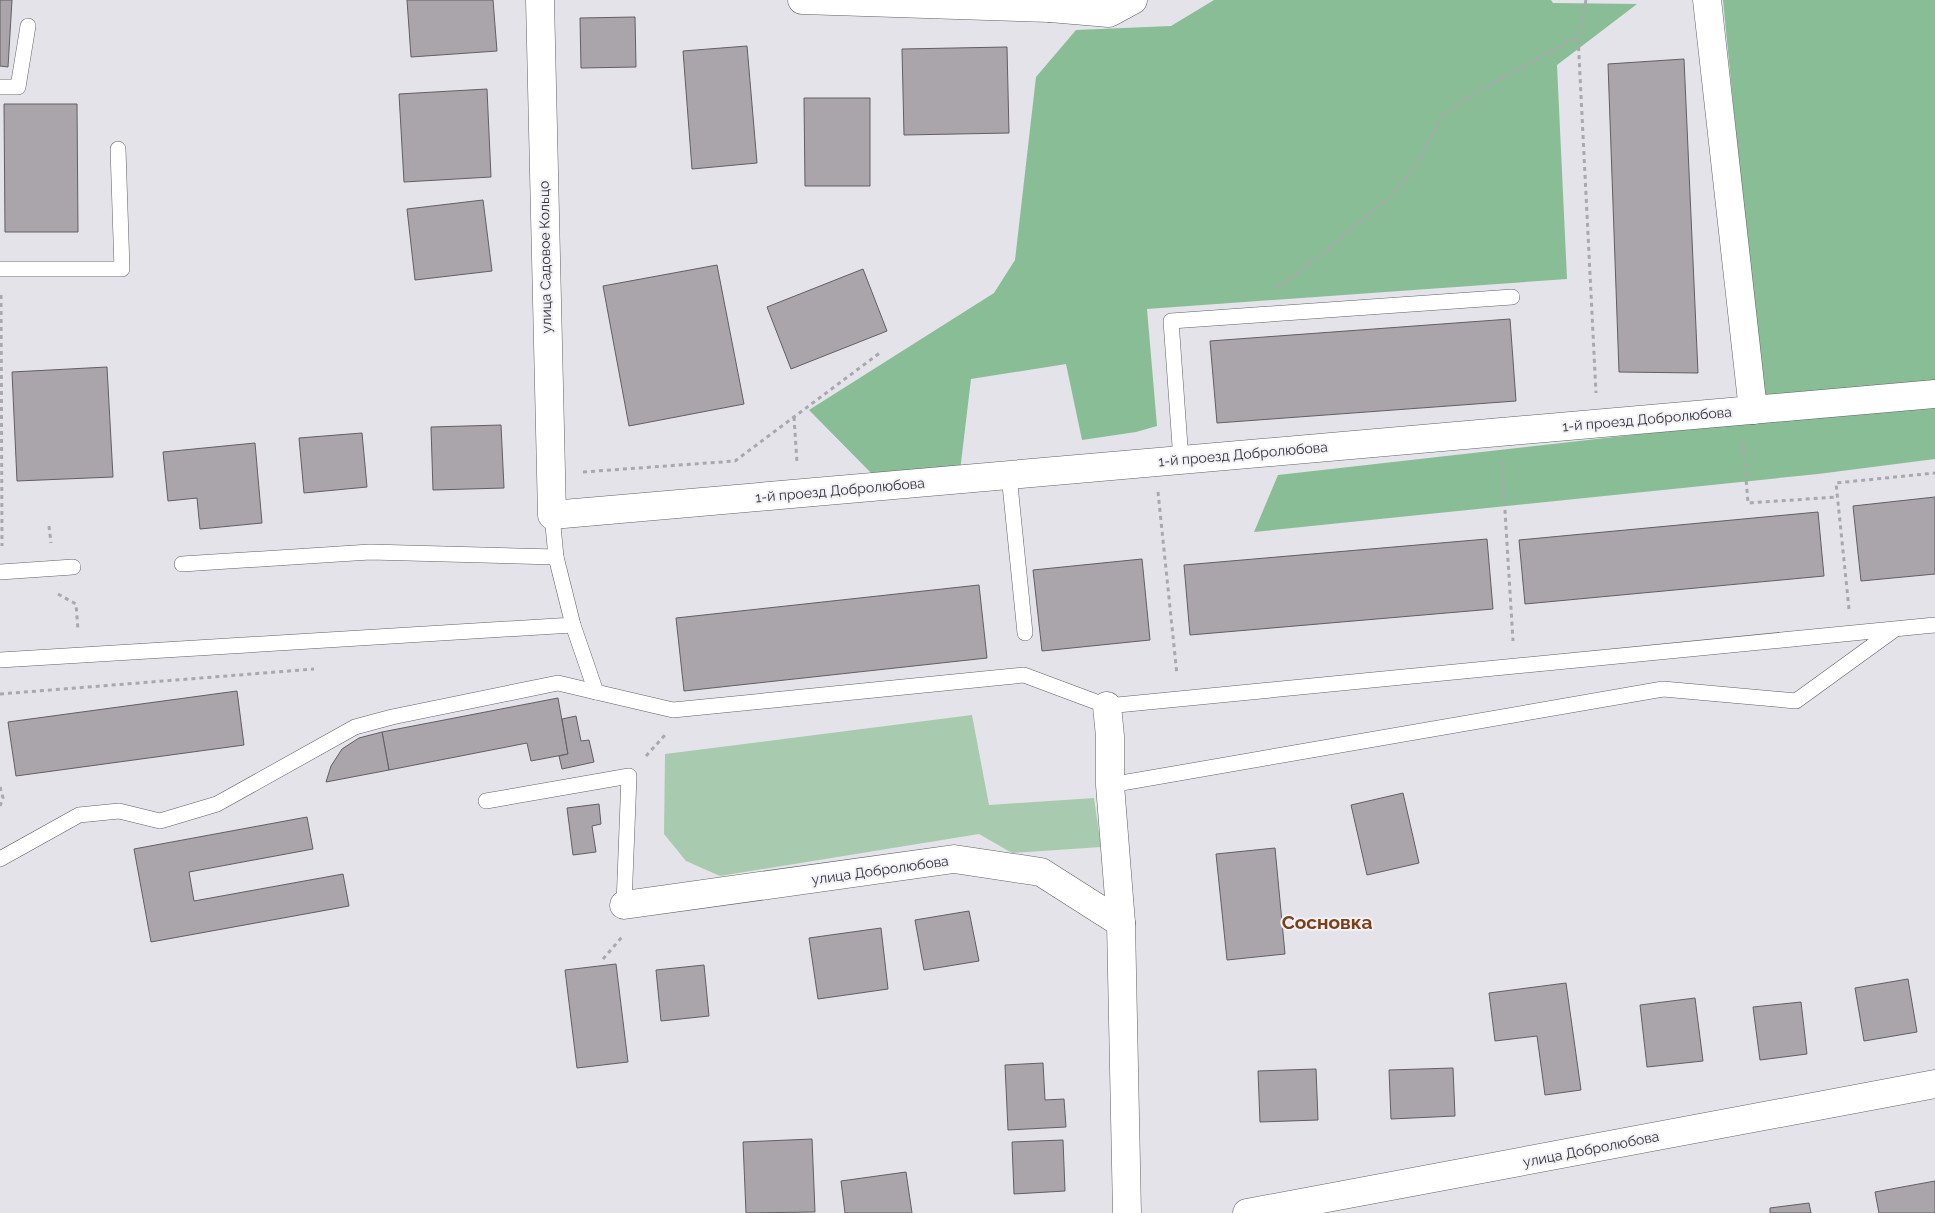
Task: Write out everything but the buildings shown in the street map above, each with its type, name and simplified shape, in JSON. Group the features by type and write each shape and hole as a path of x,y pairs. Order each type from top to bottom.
{"street":[{"name":"улица Садовое Кольцо","path":"540,0 552,515"},
{"path":"802,0 1050,4 1108,13 1133,0"},
{"path":"1708,0 1746,410"},
{"name":"1-й проезд Добролюбова","path":"552,515 1935,394"},
{"path":"1107,706 1110,736 1110,785 1121,924 1127,1213"},
{"name":"улица Добролюбова","path":"624,905 954,859 1041,872 1121,924"},
{"name":"улица Добролюбова","path":"1248,1213 1935,1084"}],"lane":[{"path":"0,87 18,87 28,26"},
{"path":"0,269 122,269 118,149"},
{"path":"1168,461 1171,321 1512,297"},
{"path":"1009,475 1025,633"},
{"path":"552,515 556,557 573,625 596,692"},
{"path":"182,564 370,552 556,557"},
{"path":"1,572 73,567"},
{"path":"0,660 573,625"},
{"path":"0,859 79,815 120,811 160,821 217,804 355,727 392,717 558,683 673,710 1024,674 1107,706 1935,626"},
{"path":"1110,785 1663,689 1796,701 1894,629"},
{"path":"486,801 629,776 624,905"}],"path":[{"path":"1586,0 1578,36 1598,423"},
{"path":"1235,317 1298,273 1394,194 1419,161 1441,117 1473,94 1578,36"},
{"path":"0,269 1,572"},
{"path":"550,475 735,461 881,352"},
{"path":"1746,410 1748,502 1837,497"},
{"path":"794,416 798,493"},
{"path":"1500,432 1512,618"},
{"path":"1168,461 1180,700"},
{"path":"1852,634 1836,483 1935,474"},
{"path":"76,604 77,624"},
{"path":"0,694 315,669"},
{"path":"629,776 672,728 673,710"},
{"path":"0,787 3,798 0,806"}],"green space":[{"path":"1214,0 1551,0 1553,3 1637,4 1557,65 1567,279 1147,309 1157,426 1136,432 1082,440 1066,364 971,379 960,471 877,479 809,410 994,293 1015,260 1036,77 1076,30 1171,26"},
{"path":"1723,0 1935,0 1935,459 1818,474 1254,532 1278,475 1764,420"},
{"path":"972,715 989,805 1094,798 1101,847 1012,853 979,834 720,876 686,861 664,834 665,754"}],"district":[{"name":"Сосновка","path":"1327,922"}]}
